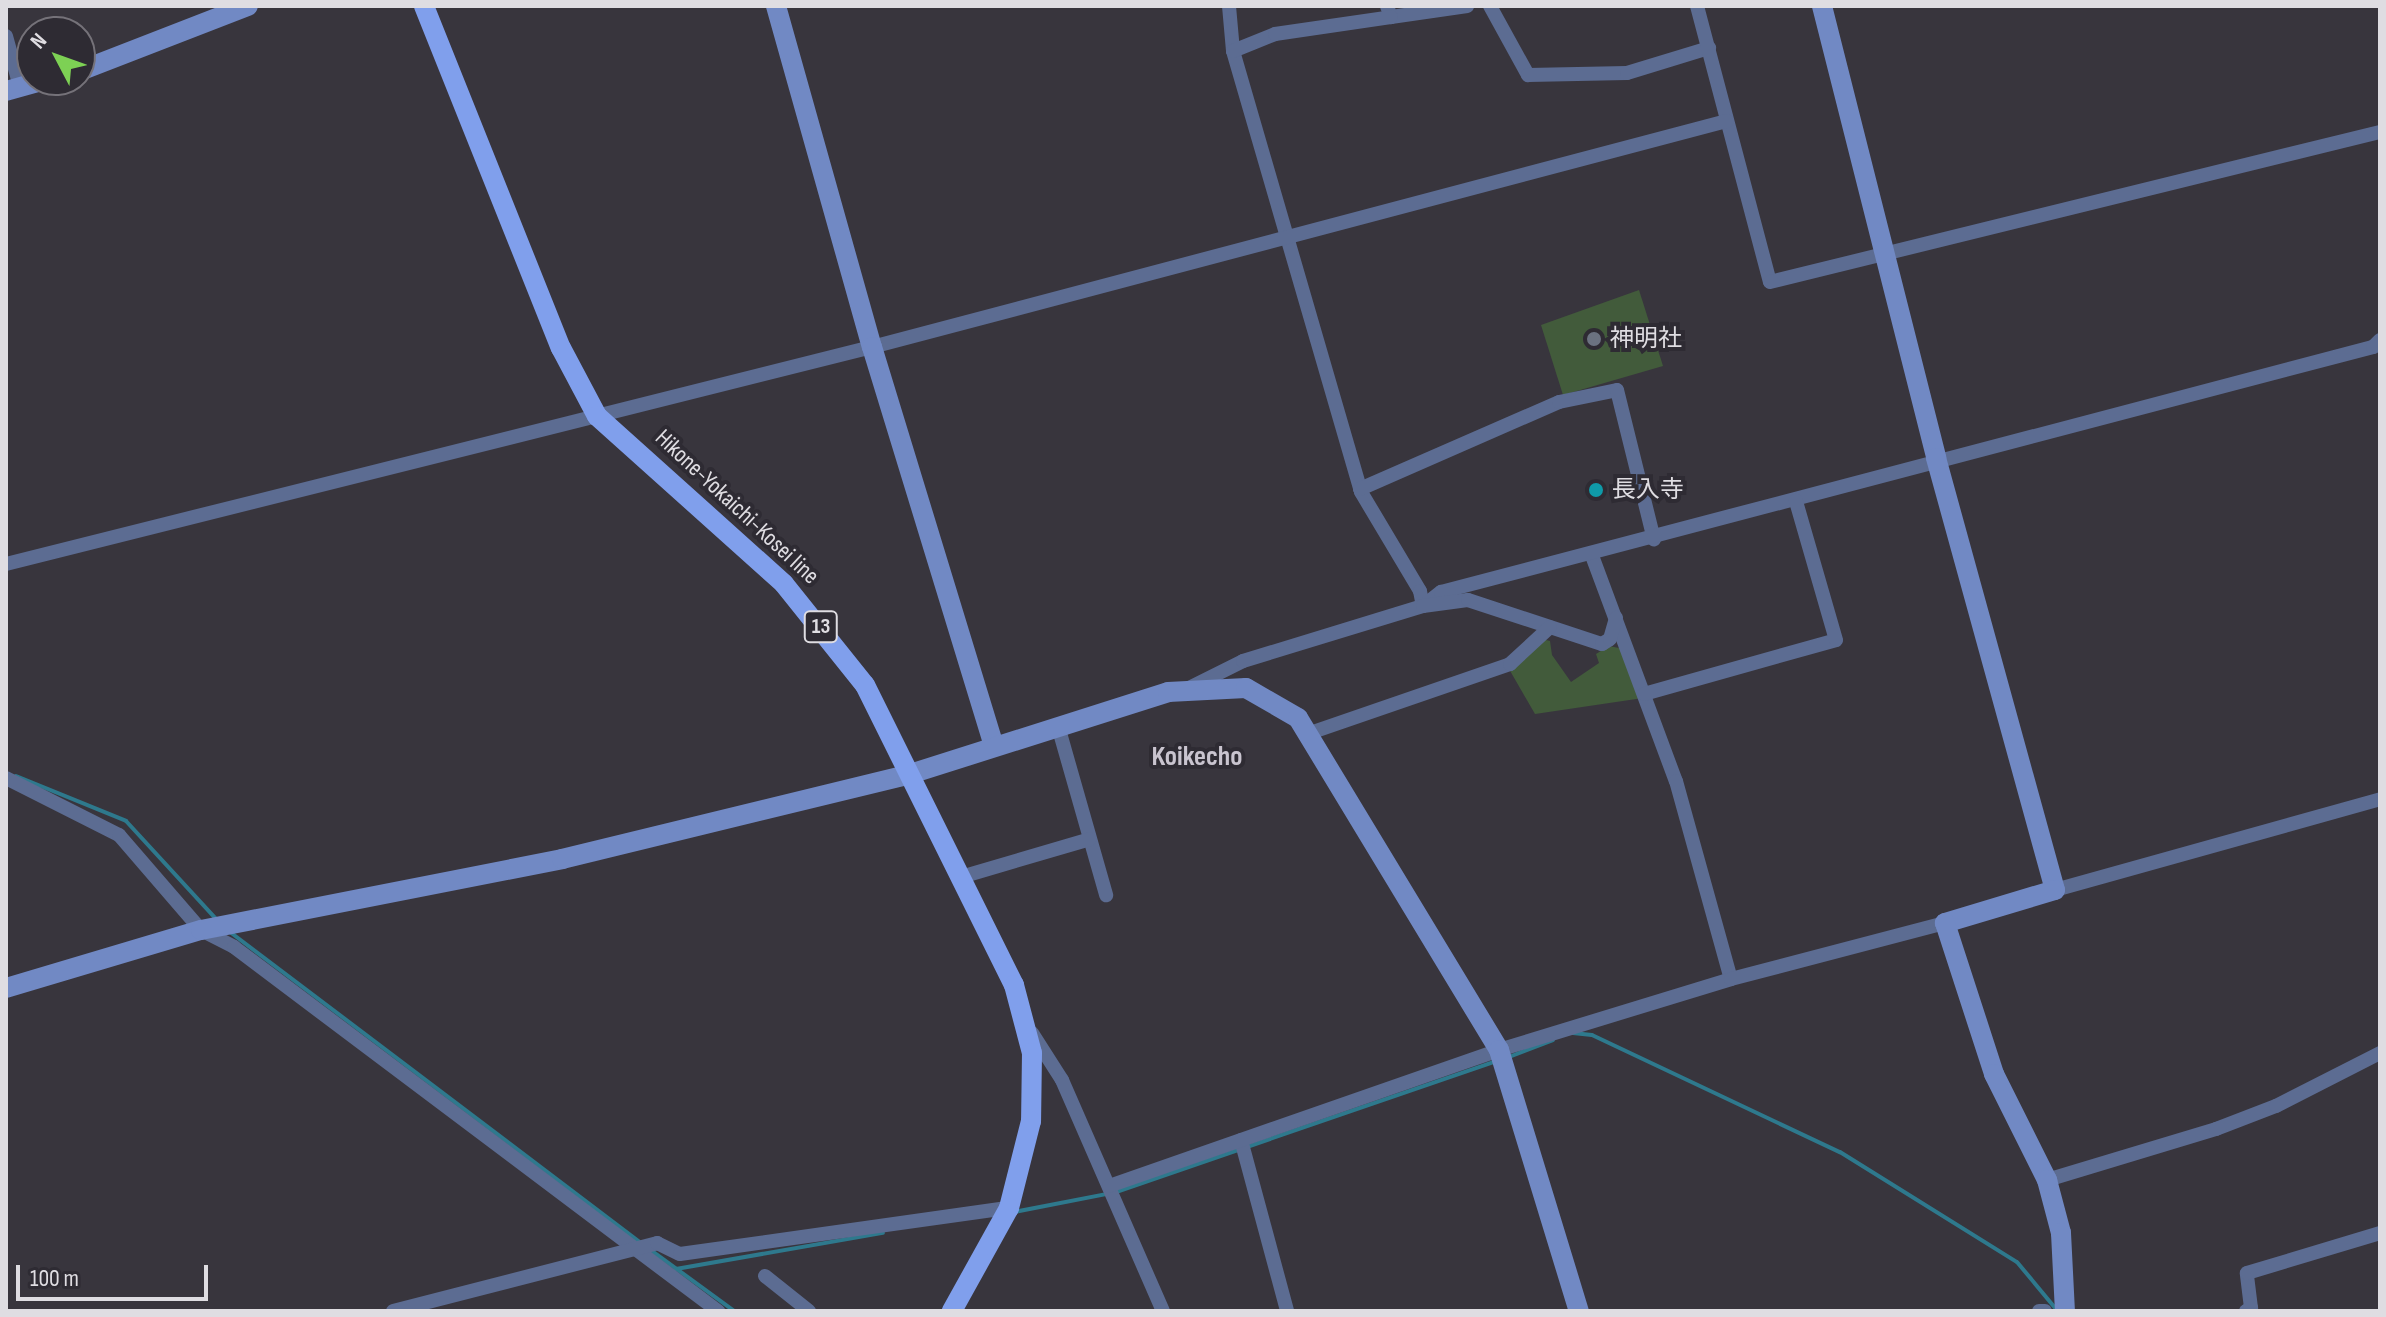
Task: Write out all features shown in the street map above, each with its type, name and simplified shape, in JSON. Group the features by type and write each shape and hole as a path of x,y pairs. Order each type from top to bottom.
{"main road":[{"name":"Hikone-Yokaichi-Kosei line","path":"424,6 561,348 597,416 811,614 865,685 907,775 999,951 1026,1024 1034,1091 1019,1180 1009,1208 952,1311"}],"street":[{"path":"96,65 248,6"},
{"path":"776,6 872,347 994,745"},
{"path":"1229,6 1233,51 1360,489 1420,591 1423,606"},
{"path":"1233,51 1275,34 1389,12 1467,6"},
{"path":"1490,6 1528,75 1627,73 1709,48"},
{"path":"1697,6 1770,282 2380,132"},
{"path":"1822,6 1936,458 2055,890"},
{"path":"6,36 13,89"},
{"path":"6,564 872,347 1727,121"},
{"path":"1423,606 1441,592 1796,501 1805,493 2378,348"},
{"path":"1360,489 1559,402 1617,390 1654,539"},
{"path":"1644,694 1836,640 1796,501"},
{"path":"1591,553 1676,781 1731,979"},
{"path":"6,988 201,930 562,859 907,775 994,745 1189,688 1243,661 1423,606 1468,600 1602,644 1610,639 1616,618"},
{"path":"1307,734 1510,664 1550,627"},
{"path":"1189,688 1246,688 1298,718 1499,1050 1579,1311"},
{"path":"1058,726 1106,895"},
{"path":"6,778 119,835 201,930 234,947 631,1249 718,1311"},
{"path":"1109,1186 1499,1050 1731,979 1945,923 2380,799"},
{"path":"961,877 1090,839"},
{"path":"1945,923 1994,1074 2047,1180 2061,1233 2053,1311"},
{"path":"1026,1024 1062,1080 1163,1311"},
{"path":"2047,1180 2216,1129 2276,1106 2380,1053"},
{"path":"1241,1140 1287,1311"},
{"path":"393,1311 657,1243 680,1254 1009,1208"},
{"path":"2246,1311 2251,1308 2247,1273 2380,1233"},
{"path":"765,1276 809,1311"}],"green space":[{"path":"1639,290 1663,366 1563,395 1541,325"},
{"path":"1542,639 1550,641 1552,655 1571,682 1599,663 1596,654 1609,646 1624,649 1643,698 1535,714 1509,669"}],"waterway":[{"path":"16,776 126,821 218,921"},
{"path":"230,932 641,1243"},
{"path":"1573,1033 1592,1035 1840,1152 2017,1262 2056,1309"},
{"path":"1509,1057 1553,1040"},
{"path":"1116,1192 1497,1061"},
{"path":"1014,1212 1107,1194"},
{"path":"676,1269 883,1233"},
{"path":"648,1248 734,1311"}],"place":[{"name":"神明社","path":"1594,339"},
{"name":"長入寺","path":"1596,490"}],"district":[{"name":"Koikecho","path":"1197,757"}]}
